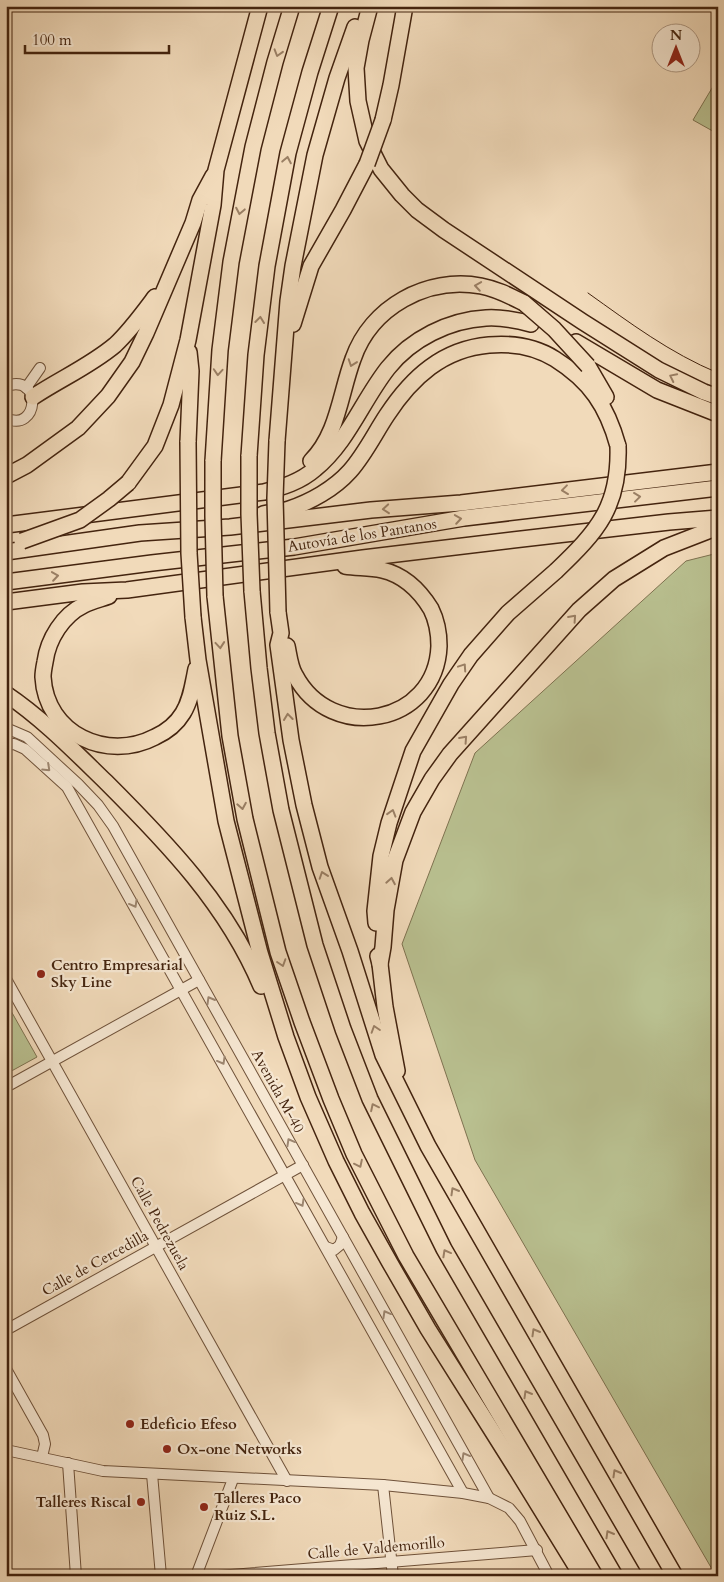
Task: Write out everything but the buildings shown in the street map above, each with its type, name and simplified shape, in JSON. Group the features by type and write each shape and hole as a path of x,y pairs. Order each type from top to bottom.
{"highway":[{"path":"6,544 22,541 80,520 128,483 155,446 171,405 188,340 213,206 216,170 260,6"},
{"path":"292,6 275,62 253,148 231,262 220,350 213,461 215,596 230,736 244,819 278,952 302,1022 354,1154 406,1256 595,1576"},
{"path":"331,6 310,72 288,153 271,247 256,355 249,456 252,591 258,668 264,715 281,810 315,945 370,1099 444,1249 634,1576"},
{"path":"328,563 382,570 406,580 424,597 435,617 439,634 438,655 432,675 421,694 404,707 383,716 361,719 341,715 323,707 304,690 294,674 287,645 281,633 278,612 275,498 277,441 288,301 293,266 316,156 338,78 363,6"},
{"path":"370,6 356,68 358,101 367,141 381,169 402,195 444,230 659,370 718,397"},
{"path":"283,362 298,303 311,266 367,164 383,120 405,6"},
{"path":"6,476 27,465 78,428 108,396 132,362 146,333 200,200 216,170"},
{"path":"30,392 52,384 92,362 116,344 167,282"},
{"path":"226,496 270,486 295,474 312,459 324,446 334,426 353,358 376,320 398,302 420,291 440,286 460,284 481,286 502,292 524,303 554,329 588,366 611,405 612,424 618,446 619,468 613,496 599,526 573,555 508,613 471,655 441,701 413,751 389,822 381,856 375,911 377,953 401,1090"},
{"path":"6,525 264,492 292,485 315,470 337,447 388,368 409,346 439,329 464,321 487,318 511,319 531,324"},
{"path":"188,340 190,371 188,442 189,544 193,617 198,660 226,821 260,953 286,1036 308,1097 336,1161 362,1213 428,1329 582,1576"},
{"path":"576,342 657,390 718,414"},
{"path":"140,533 229,521 288,509 319,496 349,472 369,445 402,392 419,375 436,362 456,352 477,346 503,344 526,347 548,355 569,368 589,387 612,424"},
{"name":"Autovía de los Pantanos","path":"6,552 140,533 230,527 718,472"},
{"name":"Autovía de los Pantanos","path":"6,582 294,547 464,518 718,488"},
{"path":"6,602 83,592 126,590 513,540 718,518"},
{"path":"380,964 394,860 413,812 432,779 450,754 579,610 614,579 664,548 718,527"},
{"path":"126,590 83,605 68,616 55,632 46,652 43,677 48,698 57,717 71,732 103,746 127,747 146,742 166,732 183,714 192,694 198,660"},
{"path":"281,633 278,645 291,740 304,805 320,867 383,1055 428,1146 675,1576"},
{"path":"6,694 28,709 70,747 143,819 201,884 226,919 251,961 276,1021 286,1036"}],"street":[{"path":"6,418 11,421 20,420 29,415 33,407 30,392 40,368"},
{"path":"6,386 20,384 30,392"},
{"name":"Avenida M-40","path":"6,728 27,736 78,784 98,805 113,826 489,1498"},
{"path":"6,745 14,744 25,748 67,787 463,1493"},
{"name":"Calle Pedrezuela","path":"6,979 287,1481"},
{"path":"6,1087 199,980"},
{"name":"Calle de Cercedilla","path":"6,1330 303,1165"},
{"path":"326,1247 334,1250 340,1245 343,1237"},
{"path":"6,1369 42,1435 45,1444 42,1457"},
{"path":"6,1450 103,1471 383,1485 463,1493 489,1498 509,1508 520,1521 550,1576"},
{"path":"68,1462 76,1576"},
{"path":"152,1474 161,1576"},
{"path":"196,1576 233,1478"},
{"path":"383,1485 393,1576"},
{"name":"Calle de Valdemorillo","path":"218,1576 537,1550"}],"green space":[{"path":"718,78 718,134 693,120"},
{"path":"718,553 718,1576 716,1576 475,1160 402,944 475,753 686,561"},
{"path":"6,1002 37,1057 6,1074"}],"tram line":[{"path":"588,293 667,347 718,373"}],"place":[{"name":"Centro Empresarial Sky Line","path":"41,974"},
{"name":"Edeficio Efeso","path":"130,1424"},
{"name":"Ox-one Networks","path":"167,1449"},
{"name":"Talleres Riscal","path":"141,1502"},
{"name":"Talleres Paco Ruiz S.L.","path":"204,1507"}]}
